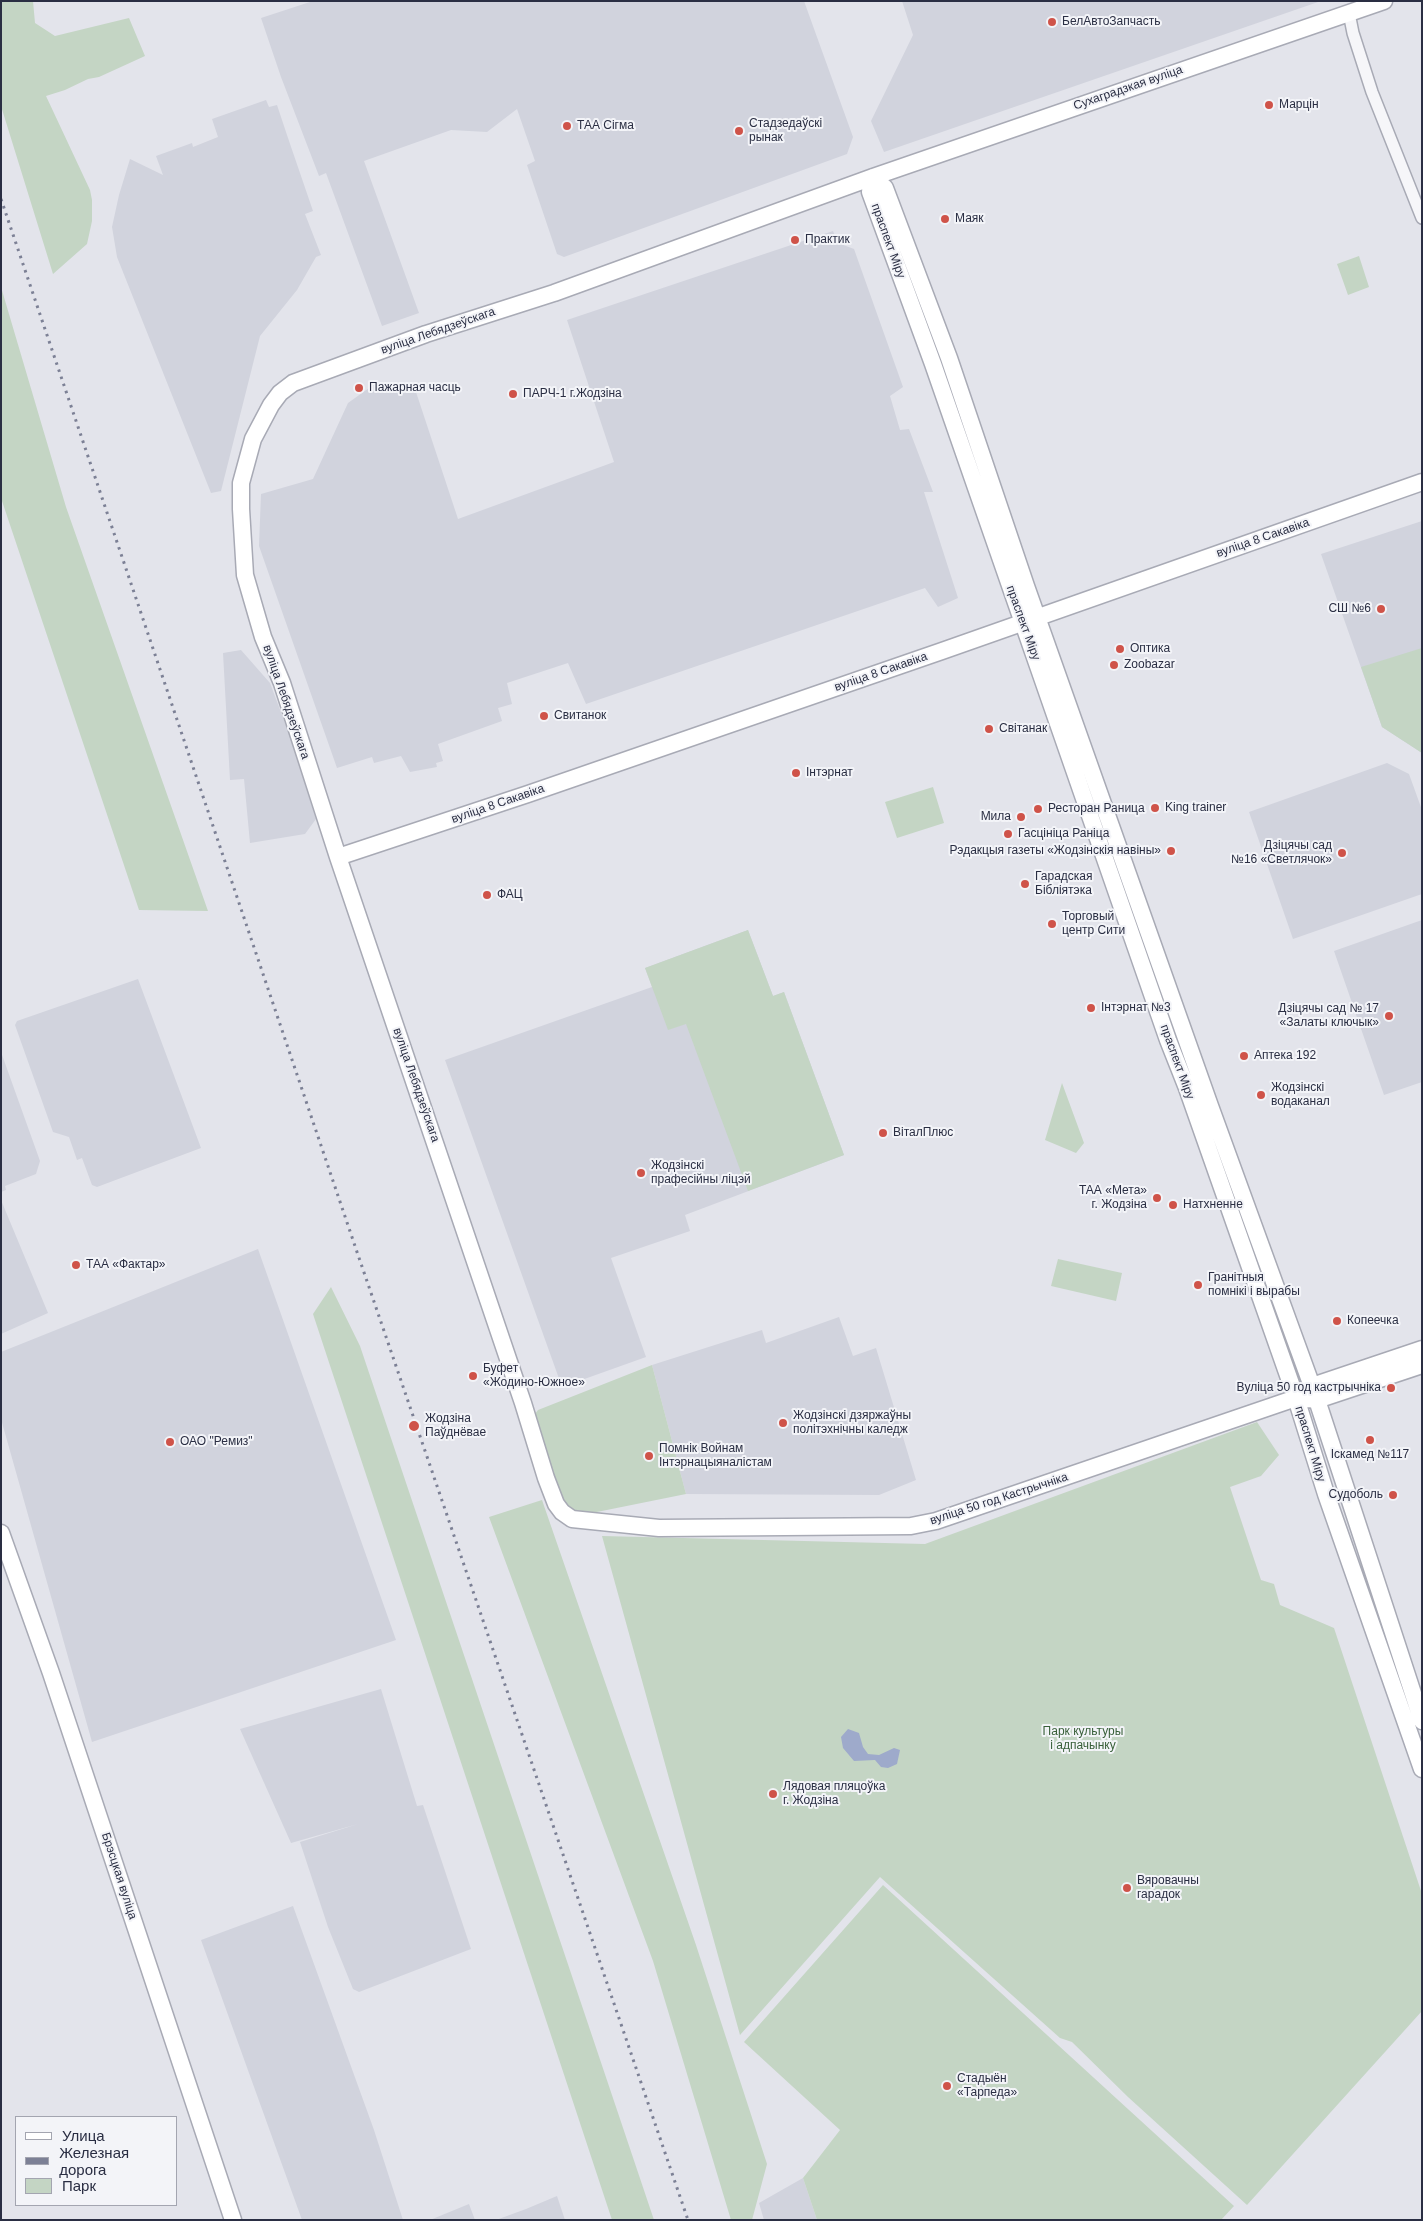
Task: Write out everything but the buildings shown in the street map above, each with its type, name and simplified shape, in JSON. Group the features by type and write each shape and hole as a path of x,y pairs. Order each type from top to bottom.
{"main road":[{"name":"Сухаградзкая вуліца","path":"873,177 1384,1"},
{"name":"праспект Міру","path":"873,177 870,192 950,387 1195,1086 1326,1494 1422,1769"},
{"name":"вуліца Лебядзеўскага","path":"659,1528 572,1518 562,1512 556,1504 338,857 282,683 263,637 245,575 241,483 253,439 271,405 280,393 293,383 426,334 554,293 873,177"},
{"name":"вуліца 8 Сакавіка","path":"338,857 528,794 1031,620 1422,482"},
{"name":"праспект Міру","path":"1195,1086 1315,1393 1422,1721"},
{"name":"вуліца 50 год Кастрычніка","path":"1315,1393 1422,1349"},
{"name":"вуліца 50 год Кастрычніка","path":"659,1528 911,1526 928,1523 1296,1398 1422,1364"},
{"name":"Брэсцкая вуліца","path":"1,1533 57,1691 233,2220"},
{"path":"1390,1679 1406,1671"}],"street":[{"path":"1349,13 1353,33 1372,92 1422,218"}],"shaded area":[{"path":"313,1 804,1 853,137 847,154 564,257 557,254 527,165 535,161 517,109 487,132 451,130 364,161 419,313 382,326 326,173 319,176 281,77 261,18"},
{"path":"902,1 1321,1 884,152 871,121 913,35"},
{"path":"266,100 269,107 277,105 313,211 305,214 321,255 316,257 297,290 260,336 221,491 211,493 117,257 112,227 130,159 163,175 156,156 192,143 193,147 218,137 212,119"},
{"path":"833,231 838,243 854,249 903,387 890,396 900,430 909,429 933,492 924,492 958,598 938,607 925,588 586,704 568,663 507,683 512,704 498,708 502,721 438,744 443,761 436,763 437,767 410,772 401,756 374,763 372,757 337,768 259,546 261,494 313,479 348,403 376,383 416,392 458,519 614,462 567,320"},
{"name":"СШ №6","path":"1422,521 1422,753 1382,727 1321,554"},
{"path":"241,650 270,683 291,739 316,819 305,834 250,843 244,779 230,780 223,653"},
{"name":"Дзіцячы сад №16 «Светлячок»","path":"1387,763 1409,774 1422,810 1422,894 1293,939 1249,812"},
{"name":"Дзіцячы сад № 17 «Залаты ключык»","path":"1422,920 1422,1082 1384,1095 1334,951"},
{"name":"Жодзінскі прафесійны ліцэй","path":"748,930 773,996 784,992 844,1155 685,1215 690,1231 611,1258 646,1357 562,1387 445,1060 652,987 645,968"},
{"path":"138,979 201,1148 97,1187 92,1185 82,1158 77,1160 69,1137 53,1132 15,1025 17,1021"},
{"path":"1,1052 40,1161 36,1174 5,1186 6,1190 1,1192"},
{"path":"1,1200 48,1313 1,1334"},
{"path":"258,1249 396,1640 92,1742 1,1419 1,1352"},
{"name":"Жодзінскі дзяржаўны політэхнічны каледж","path":"839,1317 853,1356 876,1348 916,1480 879,1495 686,1494 652,1365 762,1330 766,1343"},
{"path":"381,1689 417,1806 423,1805 471,1949 359,1992 353,1989 328,1927 300,1842 358,1824 291,1843 240,1729"},
{"path":"293,1906 374,2130 403,2220 302,2220 201,1940"},
{"path":"803,2178 817,2220 764,2220 759,2203"},
{"path":"557,2196 565,2220 496,2220 526,2209"},
{"path":"469,2204 475,2220 430,2220"}],"green space":[{"path":"1,1 33,1 35,23 55,36 129,18 145,56 99,77 88,79 65,90 46,96 90,190 92,200 92,221 87,244 53,274 1,106"},
{"path":"1359,256 1369,287 1348,295 1337,264"},
{"path":"1,287 66,507 208,911 139,910 1,498"},
{"path":"1422,648 1422,753 1382,727 1361,667"},
{"path":"933,787 944,823 897,838 885,802"},
{"path":"748,930 773,996 784,992 844,1155 748,1191 686,1024 668,1030 645,968"},
{"path":"1062,1083 1084,1143 1076,1153 1045,1140"},
{"path":"1058,1259 1122,1273 1116,1301 1051,1286"},
{"path":"331,1287 360,1346 654,2220 612,2220 313,1314"},
{"path":"652,1365 686,1494 582,1515 558,1499 531,1419 538,1410"},
{"name":"Парк культуры і адпачынку","path":"1257,1422 1279,1455 1261,1476 1230,1487 1261,1580 1274,1584 1280,1605 1334,1628 1422,1894 1422,2011 1247,2205 1128,2097 1072,2042 1060,2038 880,1877 740,2035 602,1536 925,1544"},
{"path":"542,1500 696,1945 767,2164 752,2220 731,2220 653,1961 489,1517"},
{"name":"Стадыён «Тарпеда»","path":"883,1885 1234,2206 1221,2220 817,2220 803,2178 840,2130 744,2042"}],"water":[{"path":"848,1729 859,1733 863,1747 868,1754 879,1755 894,1748 900,1750 897,1764 888,1768 881,1767 875,1760 854,1761 843,1748 841,1737"}],"railway":[{"path":"1,199 356,1249 688,2220"}],"place":[{"name":"БелАвтоЗапчасть","path":"1052,22"},
{"name":"Марцін","path":"1269,105"},
{"name":"ТАА Сігма","path":"567,126"},
{"name":"Стадзедаўскі рынак","path":"739,131"},
{"name":"Маяк","path":"945,219"},
{"name":"Практик","path":"795,240"},
{"name":"Пажарная часць","path":"359,388"},
{"name":"ПАРЧ-1 г.Жодзіна","path":"513,394"},
{"name":"СШ №6","path":"1381,609"},
{"name":"Оптика","path":"1120,649"},
{"name":"Zoobazar","path":"1114,665"},
{"name":"Свитанок","path":"544,716"},
{"name":"Світанак","path":"989,729"},
{"name":"Інтэрнат","path":"796,773"},
{"name":"King trainer","path":"1155,808"},
{"name":"Ресторан Раница","path":"1038,809"},
{"name":"Мила","path":"1021,817"},
{"name":"Гасцініца Раніца","path":"1008,834"},
{"name":"Рэдакцыя газеты «Жодзінскія навіны»","path":"1171,851"},
{"name":"Дзіцячы сад №16 «Светлячок»","path":"1342,853"},
{"name":"Гарадская Бібліятэка","path":"1025,884"},
{"name":"ФАЦ","path":"487,895"},
{"name":"Торговый центр Сити","path":"1052,924"},
{"name":"Інтэрнат №3","path":"1091,1008"},
{"name":"Дзіцячы сад № 17 «Залаты ключык»","path":"1389,1016"},
{"name":"Аптека 192","path":"1244,1056"},
{"name":"Жодзінскі водаканал","path":"1261,1095"},
{"name":"ВіталПлюс","path":"883,1133"},
{"name":"Жодзінскі прафесійны ліцэй","path":"641,1173"},
{"name":"ТАА «Мета» г. Жодзіна","path":"1157,1198"},
{"name":"Натхненне","path":"1173,1205"},
{"name":"ТАА «Фактар»","path":"76,1265"},
{"name":"Гранітныя помнікі і вырабы","path":"1198,1285"},
{"name":"Копеечка","path":"1337,1321"},
{"name":"Буфет «Жодино-Южное»","path":"473,1376"},
{"name":"Вуліца 50 год кастрычніка","path":"1391,1388"},
{"name":"Жодзінскі дзяржаўны політэхнічны каледж","path":"783,1423"},
{"name":"Жодзіна Паўднёвае","path":"414,1426"},
{"name":"Іскамед №117","path":"1370,1440"},
{"name":"ОАО \"Ремиз\"","path":"170,1442"},
{"name":"Помнік Войнам Інтэрнацыяналістам","path":"649,1456"},
{"name":"Судоболь","path":"1393,1495"},
{"name":"Лядовая пляцоўка г. Жодзіна","path":"773,1794"},
{"name":"Вяровачны гарадок","path":"1127,1888"},
{"name":"Стадыён «Тарпеда»","path":"947,2086"}]}
